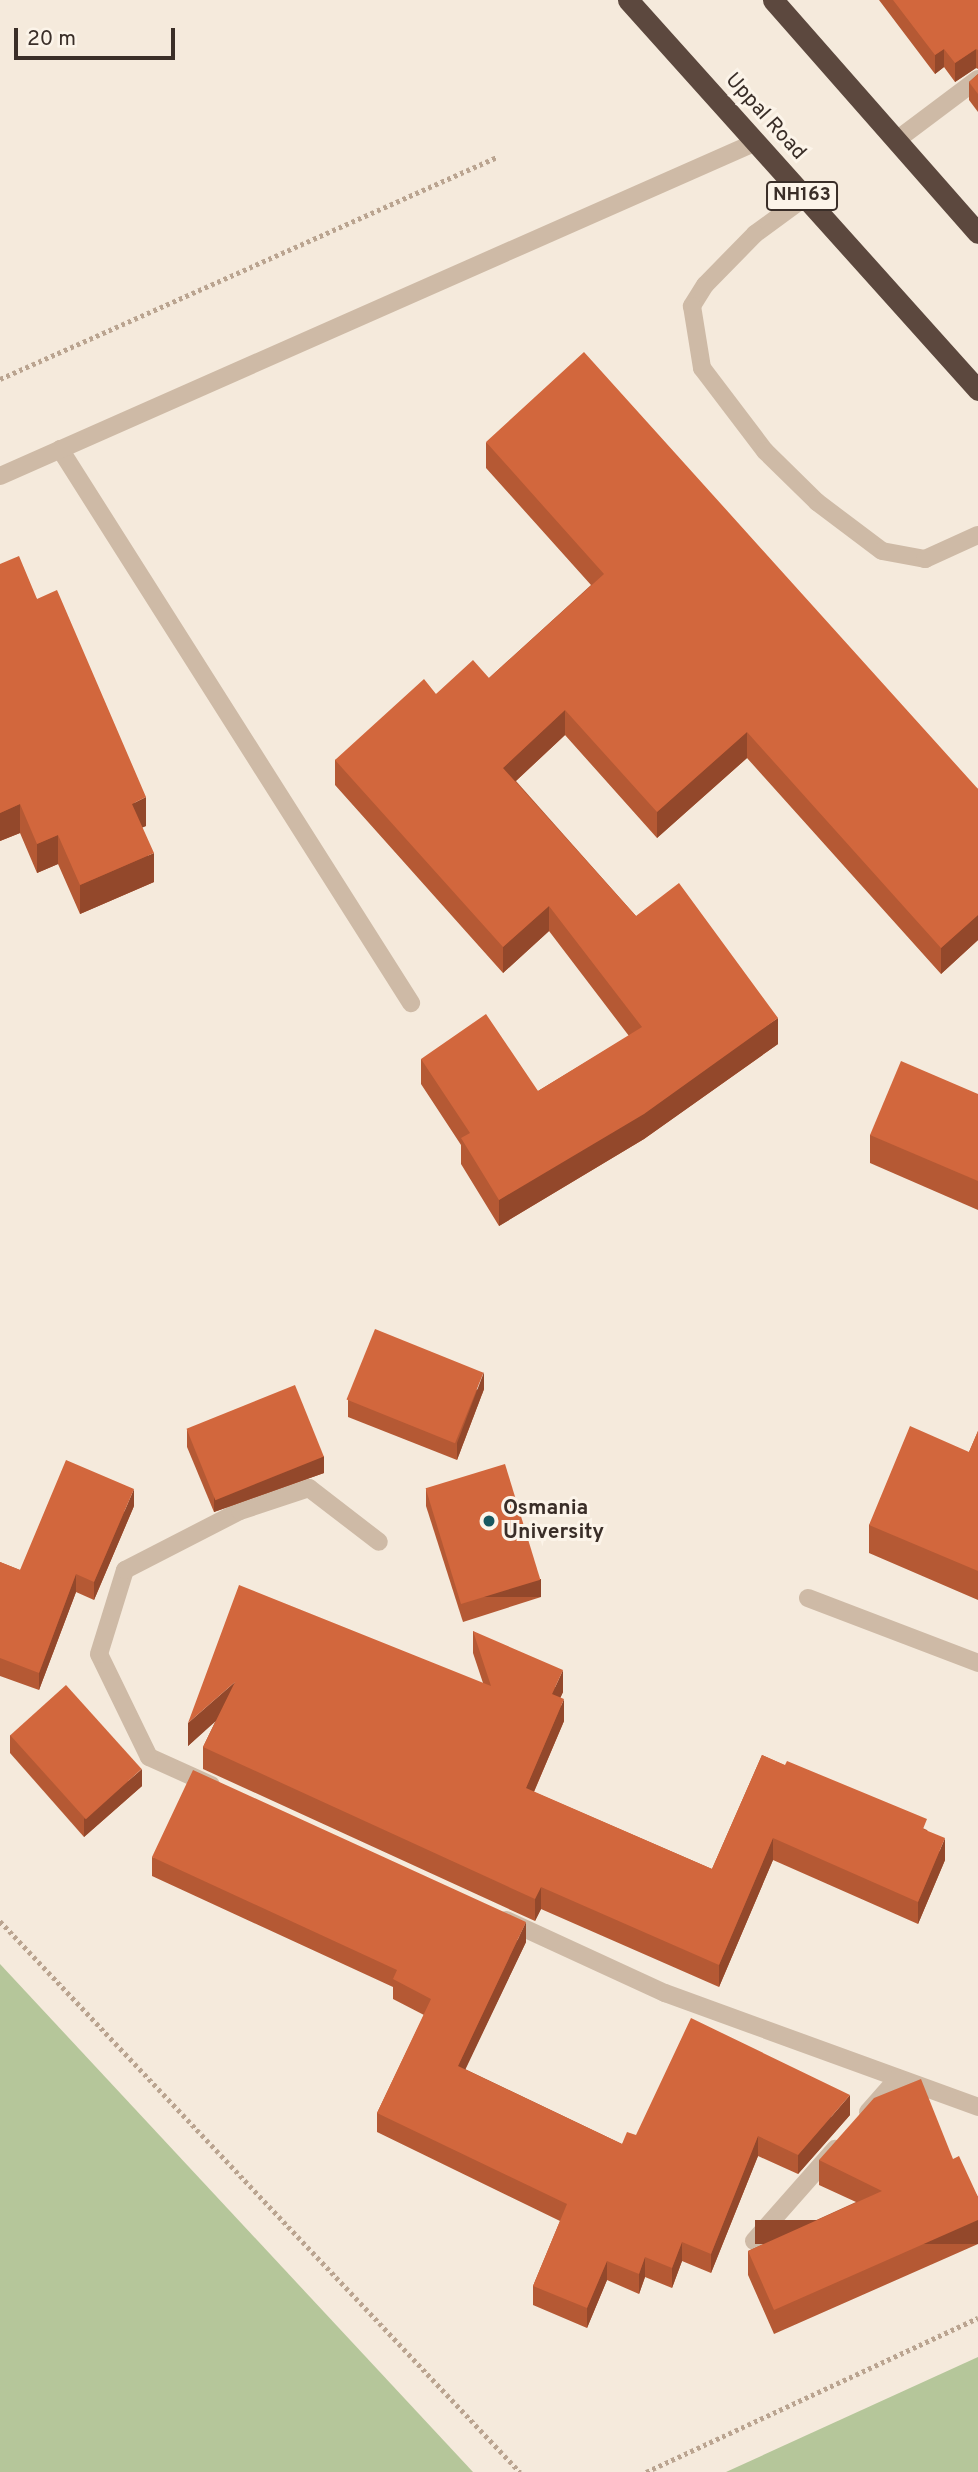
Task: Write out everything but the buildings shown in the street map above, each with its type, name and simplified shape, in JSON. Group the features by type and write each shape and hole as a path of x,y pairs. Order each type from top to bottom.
{"highway":[{"name":"Uppal Road","path":"628,0 978,390"},
{"path":"773,0 978,233"}],"street":[{"path":"898,139 978,79"},
{"path":"0,476 756,142"},
{"path":"804,198 755,234 705,285 692,306 702,369 765,451 817,502 882,551 925,559 978,535"},
{"path":"60,449 411,1003"},
{"path":"225,1791 149,1756 99,1654 125,1570 240,1511 309,1488 379,1542"},
{"path":"808,1598 978,1663"},
{"path":"489,1912 665,1993 978,2107"},
{"path":"754,2241 898,2078"}],"path":[{"path":"0,379 496,157"},
{"path":"0,1921 520,2472"},
{"path":"646,2472 978,2318"}],"green space":[{"path":"0,1964 473,2472 0,2472"},
{"path":"978,2357 978,2472 726,2472"}],"place":[{"name":"Osmania University","path":"489,1521"}]}
